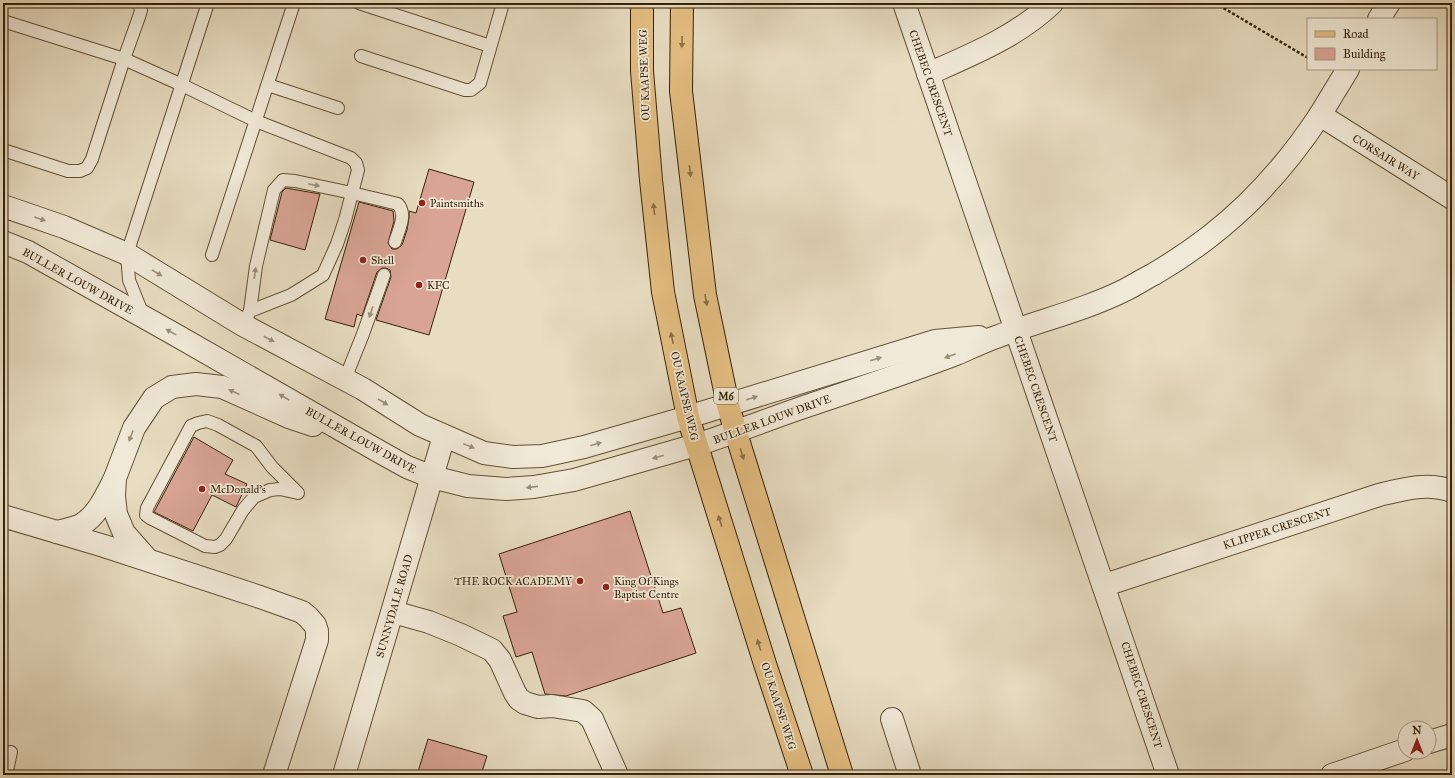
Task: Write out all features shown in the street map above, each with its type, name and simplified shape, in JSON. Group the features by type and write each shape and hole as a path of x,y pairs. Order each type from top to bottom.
{"main road":[{"name":"OU KAAPSE WEG","path":"642,3 642,71 651,180 663,292 688,417 765,664 802,775"},
{"name":"M6","path":"682,3 681,92 705,296 728,405 736,433 842,775"}],"street":[{"name":"CHEBEC CRESCENT","path":"904,3 928,74 1008,333 1029,368 1105,586 1168,775"},
{"path":"928,74 979,52 1043,12 1052,3"},
{"path":"1380,18 1389,3"},
{"name":"BULLER LOUW DRIVE","path":"3,242 28,252 407,467 432,477 468,486 506,489 534,487 574,480 736,433 796,410 900,375 1008,333 1071,312 1125,290 1183,257 1223,227 1255,198 1301,144 1347,70"},
{"name":"CORSAIR WAY","path":"1320,115 1452,198"},
{"name":"BULLER LOUW DRIVE","path":"3,206 64,227 127,254 246,318 345,379 364,389 420,425 484,453 513,457 542,456 584,447 728,405 935,341 1008,333"},
{"path":"3,253 103,294"},
{"path":"57,532 81,525 90,519 101,506 115,478 134,428 154,398 172,387 196,384 222,387 289,417 362,441"},
{"name":"SUNNYDALE ROAD","path":"344,775 444,436"},
{"path":"115,478 114,496 116,514 124,533 148,560"},
{"name":"KLIPPER CRESCENT","path":"1105,586 1379,495 1410,487 1442,487 1452,491"},
{"path":"3,516 104,546 260,597 302,612 308,617 315,625 318,635 274,775"},
{"path":"393,612 429,622 492,650 500,660 515,693 519,699 526,703 538,707 552,706 583,711 592,719 617,775"},
{"path":"892,719 910,775"},
{"path":"1437,740 1452,735"},
{"path":"1332,775 1397,753"}],"lane":[{"path":"3,150 68,171 80,171 88,168 140,14 139,3"},
{"path":"143,317 129,280 127,254 208,3"},
{"path":"212,255 294,3"},
{"path":"359,3 490,46"},
{"path":"361,56 468,90 476,87 480,83 503,3"},
{"path":"3,21 124,59 256,121 351,158 356,163 358,170 337,244 323,275 291,295 246,318"},
{"path":"268,85 338,108"},
{"path":"246,318 256,266 274,190 280,182 286,180 398,204 402,214 395,242"},
{"path":"345,379 364,334 384,275"},
{"path":"207,421 218,425 256,446 272,467 298,493 280,489 270,490 254,497 243,510 226,539 220,545 215,547 205,546 146,515 147,508 191,426 207,421"},
{"path":"6,775 12,752"}],"path":[{"path":"1215,3 1307,57"}],"building":[{"path":"429,169 474,182 429,335 376,320 391,277 390,270 386,268 382,268 377,272 362,316 357,314 354,327 325,319 359,202 393,211 394,221 388,243 392,249 397,249 402,245 407,230 409,211 416,213"},
{"path":"286,188 320,194 305,250 270,240 282,192"},
{"path":"194,437 233,460 225,474 247,484 236,507 212,495 193,531 154,512"},
{"name":"THE ROCK ACADEMY","path":"630,511 663,613 681,608 696,653 566,696 545,694 532,652 516,657 503,616 517,612 499,554"},
{"path":"428,739 487,756 481,775 417,775"}],"place":[{"name":"Paintsmiths","path":"422,203"},
{"name":"Shell","path":"363,260"},
{"name":"KFC","path":"419,285"},
{"name":"McDonald's","path":"202,489"},
{"name":"THE ROCK ACADEMY","path":"580,581"},
{"name":"King Of Kings Baptist Centre","path":"606,587"}]}
